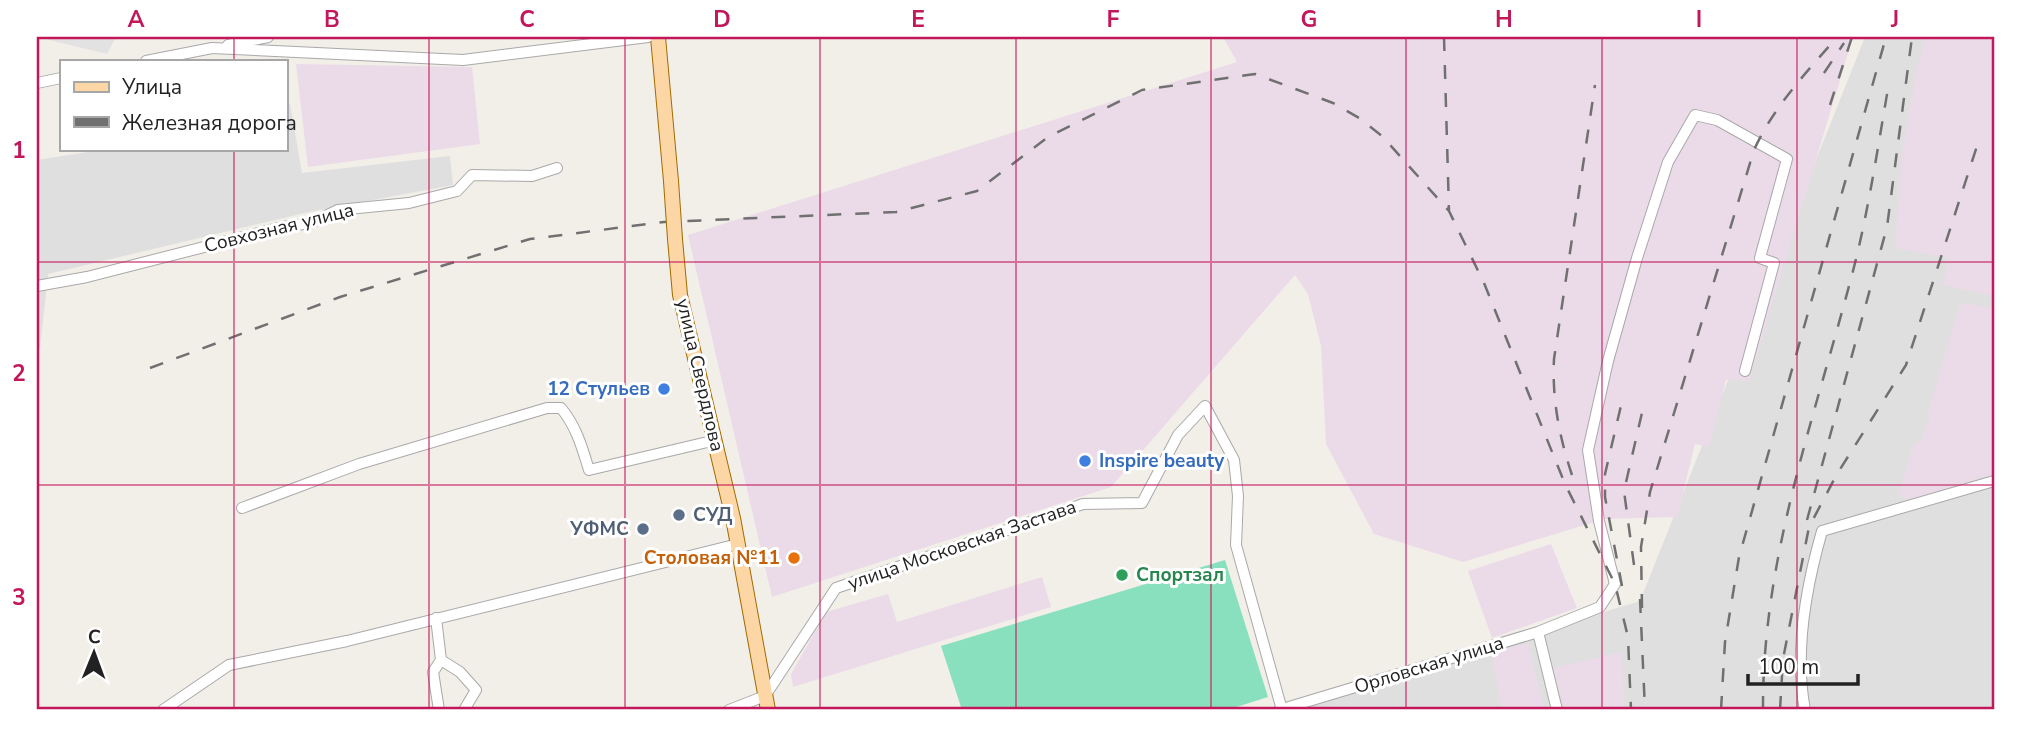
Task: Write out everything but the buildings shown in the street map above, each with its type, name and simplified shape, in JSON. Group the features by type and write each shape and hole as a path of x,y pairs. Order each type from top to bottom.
{"main road":[{"name":"улица Свердлова","path":"658,37 680,295 716,440 738,544 766,703"}],"street":[{"path":"151,60 268,37"},
{"path":"212,48 463,60 648,37"},
{"path":"37,83 60,78"},
{"name":"Орловская улица","path":"1281,710 1538,632 1600,607 1615,584 1599,521 1588,450 1608,361 1641,246 1668,162 1695,115 1717,120 1787,159 1760,258 1774,263 1745,370"},
{"name":"Совхозная улица","path":"37,286 87,277 282,227 311,223 338,210 410,203 457,191 472,175 532,176 557,168"},
{"name":"улица Московская Застава","path":"766,703 836,588 1083,504 1142,503 1178,435 1205,406 1234,460 1238,496 1236,545 1281,710"},
{"path":"242,509 359,464 547,408 561,408 568,416 589,470 716,440"},
{"path":"1805,710 1800,682 1810,572 1822,531 1994,481"},
{"path":"163,710 229,665 347,641 738,544"},
{"path":"436,618 441,660 433,672 439,710"},
{"path":"1538,632 1557,710"},
{"path":"441,660 460,672 477,690 464,710"},
{"path":"729,710 766,703"}],"shaded area":[{"path":"37,37 110,37 115,39 107,54"},
{"path":"1223,37 1853,37 1749,381 1726,380 1709,447 1695,444 1677,517 1605,519 1463,562 1374,534 1326,444 1321,346 1308,294 1295,275 1111,487 772,597 688,235 1237,62"},
{"path":"1865,37 1994,37 1994,710 1285,710 1640,601"},
{"path":"1926,37 1994,37 1994,296 1943,285 1949,258 1895,248 1903,149 1918,64"},
{"path":"296,64 472,67 480,144 308,167"},
{"path":"290,104 302,173 450,156 453,185 309,212 48,274 40,348 37,348 37,160 101,150 287,150 287,105"},
{"path":"1966,303 1994,309 1994,474 1910,500 1899,496 1912,448 1921,440 1930,418 1928,413 1960,305"},
{"path":"1551,544 1577,608 1492,638 1468,571"},
{"path":"1042,577 1051,607 793,687 791,674 826,612 888,594 897,622"},
{"path":"1528,643 1544,710 1502,710 1491,652"},
{"path":"1622,652 1624,710 1565,710 1553,668"}],"green space":[{"path":"1225,560 1268,697 1227,710 962,710 941,646"}],"railway":[{"path":"1444,37 1449,211"},
{"path":"1642,608 1641,547 1650,492 1754,150 1781,104 1837,37"},
{"path":"1830,105 1852,37"},
{"path":"1721,710 1725,642 1739,557 1886,37"},
{"path":"1807,520 1887,227 1912,37"},
{"path":"1824,73 1844,43"},
{"path":"150,368 340,297 530,239 664,222 896,212 977,191 1048,137 1142,90 1255,74 1333,103 1359,118 1382,136 1449,211 1484,283 1565,484 1615,584 1628,637 1631,710"},
{"path":"1763,710 1765,653 1781,543 1793,488 1859,248 1889,83"},
{"path":"1572,475 1557,417 1554,359 1595,85"},
{"path":"1780,710 1783,659 1809,527 1837,474 1906,365 1978,143"},
{"path":"1622,586 1605,497 1605,474 1623,397"},
{"path":"1634,565 1624,491 1644,404"},
{"path":"1640,599 1645,710"}],"place":[{"name":"12 Стульев","path":"664,389"},
{"name":"Inspire beauty","path":"1085,461"},
{"name":"СУД","path":"679,515"},
{"name":"УФМС","path":"643,529"},
{"name":"Столовая №11","path":"794,558"},
{"name":"Спортзал","path":"1122,575"}]}
